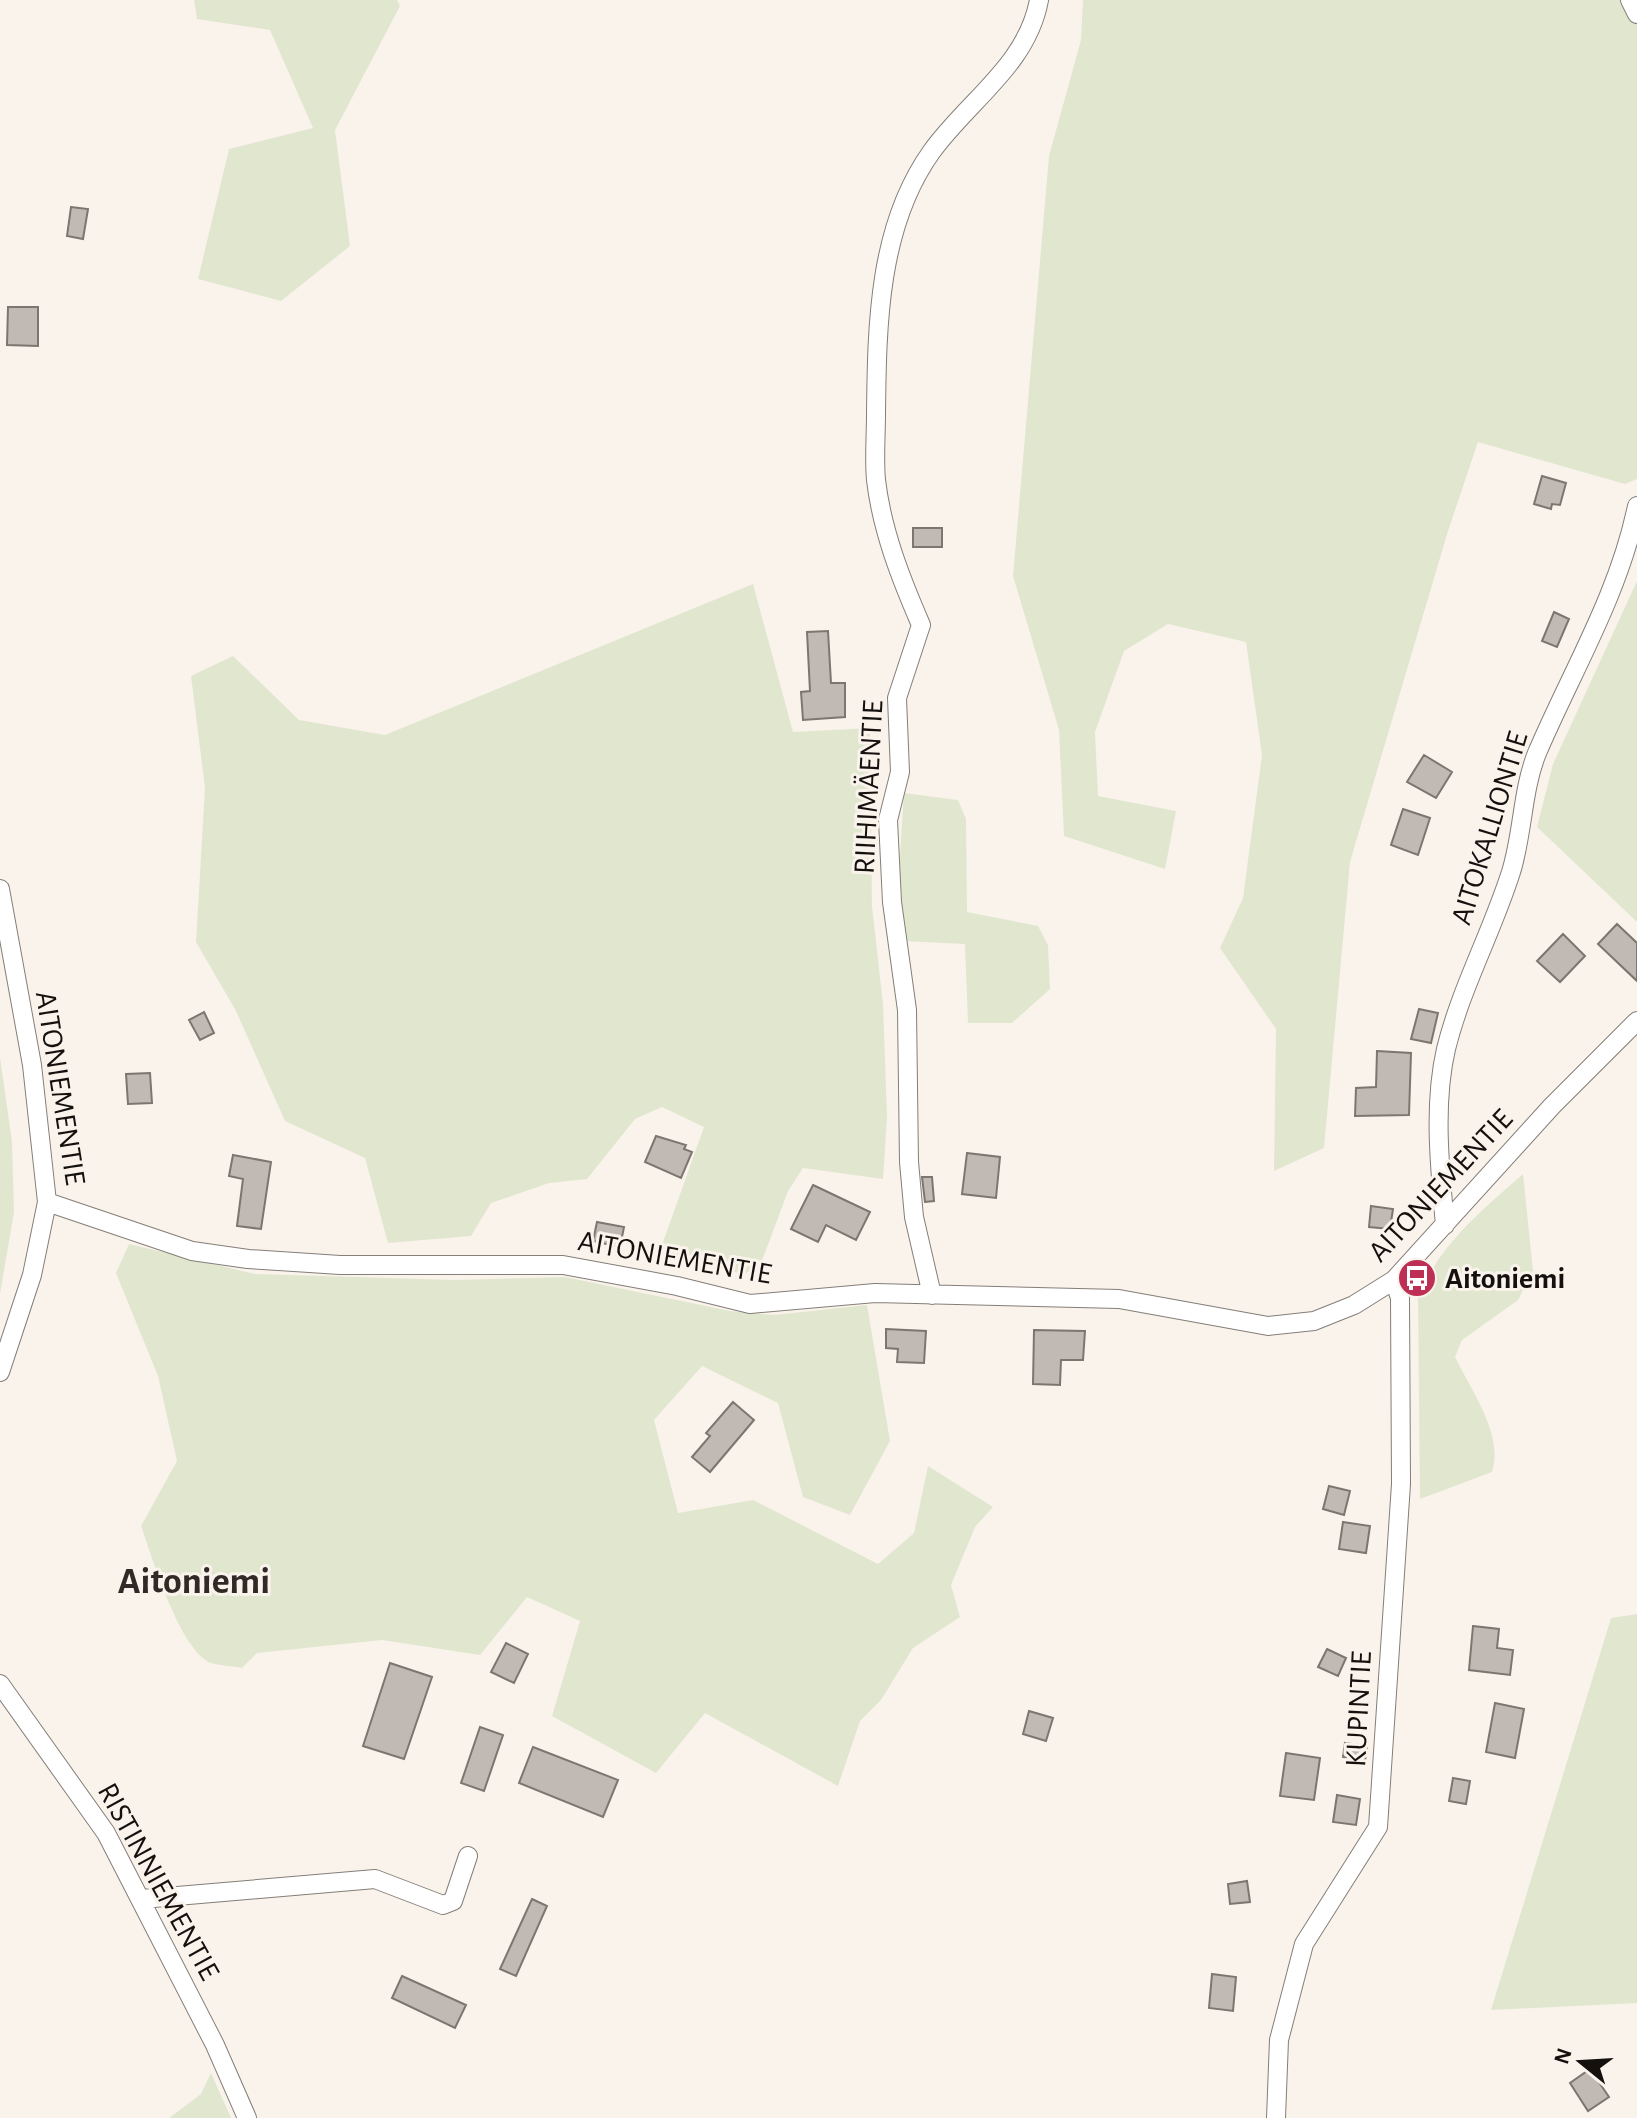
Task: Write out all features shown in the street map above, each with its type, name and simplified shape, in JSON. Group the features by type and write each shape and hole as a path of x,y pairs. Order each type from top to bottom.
{"street":[{"name":"RIIHIMÄENTIE","path":"932,1295 914,1217 909,1162 907,1010 892,902 888,820 900,772 897,698 921,625 897,571 876,480 877,343 890,239 912,182 933,150 1012,62 1035,23 1039,0"},
{"path":"1630,0 1637,14"},
{"name":"AITOKALLIONTIE","path":"1445,1225 1441,1173 1442,1077 1446,1050 1473,966 1511,871 1536,757 1627,556 1637,506"},
{"name":"AITONIEMENTIE","path":"0,889 32,1065 47,1202 192,1251 248,1259 340,1265 563,1265 677,1286 750,1304 875,1293 1119,1299 1268,1326 1314,1321 1354,1305 1394,1280 1552,1106 1637,1021"},
{"path":"0,1372 32,1275 47,1202"},
{"name":"KUPINTIE","path":"1276,2118 1279,2040 1304,1944 1378,1827 1385,1764 1384,1703 1401,1484 1400,1298 1394,1280"},
{"name":"RISTINNIEMENTIE","path":"0,1684 81,1795 142,1899 247,2118"},
{"path":"142,1899 375,1879 443,1905 453,1901 468,1856"}],"green space":[{"path":"194,0 397,0 400,6 335,130 350,246 281,301 198,279 229,149 313,128 270,30 197,19"},
{"path":"1083,0 1637,0 1637,479 1625,484 1478,442 1448,531 1350,862 1324,1148 1274,1171 1276,1029 1220,948 1243,898 1262,755 1246,642 1168,624 1124,651 1095,732 1098,796 1176,811 1165,869 1064,836 1059,730 1013,576 1049,156 1081,40"},
{"path":"1637,581 1637,922 1537,827 1553,764"},
{"path":"753,584 793,732 870,728 872,906 883,1004 887,1117 883,1179 803,1168 788,1191 760,1266 744,1274 658,1256 704,1127 662,1107 635,1119 587,1179 549,1183 491,1203 471,1236 388,1243 365,1158 285,1121 236,1011 196,942 205,788 191,676 233,656 299,720 385,735"},
{"path":"904,793 958,800 966,819 967,912 1038,926 1048,945 1050,989 1012,1023 968,1023 965,944 905,941 899,871"},
{"path":"0,1057 12,1142 14,1212 0,1294"},
{"path":"1523,1174 1533,1271 1518,1300 1462,1340 1455,1357 1490,1428 1495,1458 1492,1472 1420,1499 1418,1297 1450,1245 1477,1215"},
{"path":"129,1244 255,1274 455,1280 565,1277 730,1311 774,1315 867,1305 890,1441 850,1515 803,1497 778,1403 702,1366 654,1420 678,1513 753,1500 878,1564 914,1533 928,1466 993,1507 975,1527 951,1585 960,1617 913,1648 881,1700 860,1721 838,1786 705,1713 656,1773 552,1716 580,1621 527,1597 480,1655 382,1640 257,1653 242,1668 211,1663 200,1655 178,1623 141,1526 177,1461 158,1376 116,1273"},
{"path":"1637,1614 1637,2003 1491,2010 1611,1618"},
{"path":"211,2073 231,2118 169,2118 201,2094"}],"building":[{"path":"71,207 88,209 83,239 67,236"},
{"path":"8,307 38,307 38,346 7,345"},
{"path":"1542,476 1566,483 1560,505 1552,504 1551,509 1534,504"},
{"path":"913,528 942,528 942,547 913,547"},
{"path":"1554,612 1569,619 1557,647 1542,641"},
{"path":"828,631 831,683 845,683 845,717 803,720 801,692 810,691 807,632"},
{"path":"1424,755 1452,772 1436,798 1407,782"},
{"path":"1403,809 1430,818 1418,855 1391,845"},
{"path":"1617,924 1637,943 1637,981 1598,944"},
{"path":"1563,934 1585,956 1560,982 1537,961"},
{"path":"1419,1009 1438,1013 1431,1043 1411,1039"},
{"path":"204,1012 214,1033 200,1040 189,1020"},
{"path":"1377,1051 1411,1053 1409,1115 1355,1116 1356,1088 1376,1087"},
{"path":"150,1073 152,1103 128,1104 126,1074"},
{"path":"656,1136 686,1145 684,1149 692,1152 681,1178 645,1162"},
{"path":"967,1153 1000,1157 996,1198 962,1194"},
{"path":"233,1155 271,1162 261,1229 237,1226 243,1179 229,1176"},
{"path":"922,1177 932,1177 934,1201 925,1202"},
{"path":"813,1185 870,1212 856,1240 826,1225 818,1242 791,1229"},
{"path":"1371,1206 1393,1209 1390,1229 1369,1227"},
{"path":"597,1222 624,1227 620,1247 593,1241"},
{"path":"886,1329 926,1331 924,1363 897,1362 898,1349 886,1348"},
{"path":"1034,1330 1085,1331 1083,1360 1061,1360 1060,1385 1033,1384"},
{"path":"733,1402 754,1420 710,1472 692,1457 710,1436 706,1433"},
{"path":"1329,1486 1350,1491 1344,1515 1323,1509"},
{"path":"1343,1522 1370,1526 1366,1553 1339,1549"},
{"path":"1473,1626 1499,1629 1497,1648 1513,1650 1510,1675 1469,1670"},
{"path":"506,1643 528,1654 514,1683 491,1672"},
{"path":"1327,1649 1346,1658 1338,1676 1318,1667"},
{"path":"390,1663 432,1677 404,1759 363,1746"},
{"path":"1495,1703 1524,1709 1515,1758 1486,1752"},
{"path":"1029,1711 1053,1718 1046,1741 1023,1734"},
{"path":"480,1727 503,1735 484,1791 461,1783"},
{"path":"1345,1743 1367,1746 1365,1761 1343,1757"},
{"path":"533,1747 618,1780 603,1817 519,1783"},
{"path":"1286,1753 1320,1758 1314,1800 1280,1796"},
{"path":"1453,1778 1470,1781 1466,1804 1449,1801"},
{"path":"1337,1795 1360,1799 1356,1825 1333,1822"},
{"path":"1247,1881 1250,1902 1230,1904 1228,1884"},
{"path":"532,1899 547,1906 516,1976 500,1969"},
{"path":"1212,1974 1236,1977 1233,2011 1209,2008"},
{"path":"402,1976 466,2005 455,2028 392,1998"},
{"path":"1590,2069 1609,2097 1588,2111 1570,2083"}],"place":[{"name":"Aitoniemi","path":"1417,1278"}],"district":[{"name":"Aitoniemi","path":"194,1580"}]}
